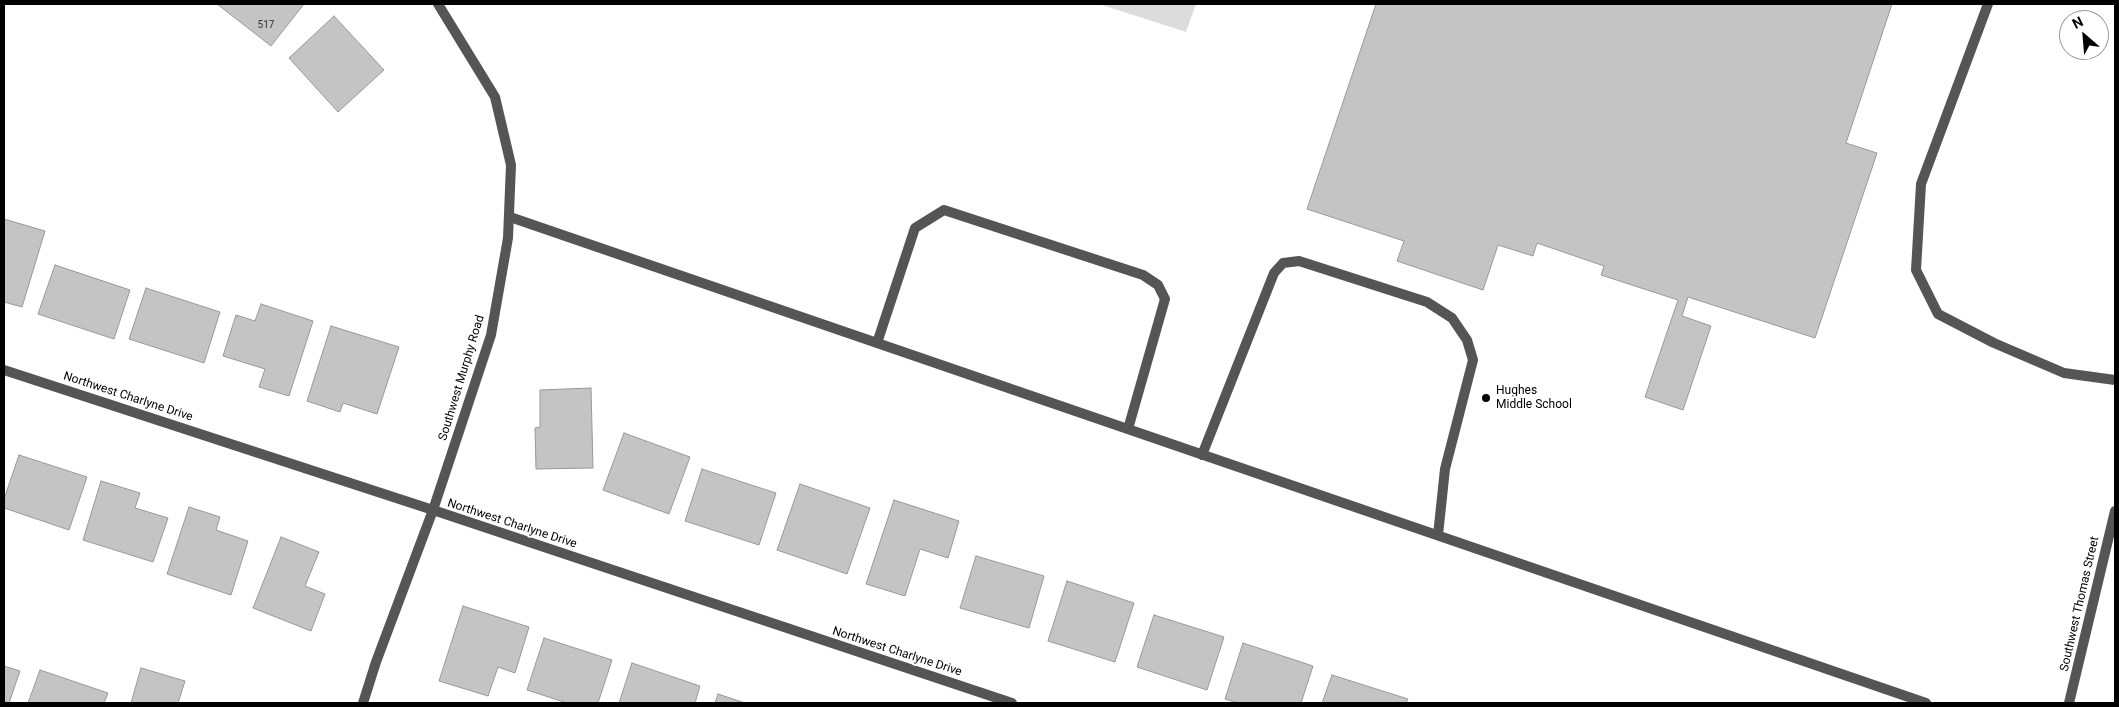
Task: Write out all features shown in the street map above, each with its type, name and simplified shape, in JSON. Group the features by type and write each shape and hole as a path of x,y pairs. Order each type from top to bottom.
{"street":[{"name":"Southwest Murphy Road","path":"363,703 376,662 433,510 491,335 508,238 511,165 494,97 438,4"},
{"path":"1988,4 1921,184 1916,270 1938,314 1994,343 2064,373 2115,380"},
{"path":"877,343 916,228 944,210 1143,275 1158,285 1165,299 1128,429"},
{"path":"510,217 1926,703"},
{"path":"1202,454 1274,273 1283,263 1300,261 1427,302 1452,318 1467,340 1472,360 1445,469 1438,535"},
{"name":"Northwest Charlyne Drive","path":"4,370 433,510 1012,703"},
{"name":"Southwest Thomas Street","path":"2069,703 2115,511"}],"shaded area":[{"path":"1099,4 1196,4 1186,32"}],"building":[{"path":"217,4 304,4 271,46"},
{"path":"1376,4 1892,4 1846,143 1877,153 1815,338 1688,297 1682,316 1711,326 1683,410 1645,397 1678,300 1601,275 1604,266 1537,243 1533,256 1498,245 1483,290 1397,261 1404,241 1307,209"},
{"path":"334,16 384,70 338,112 289,58"},
{"path":"4,219 45,231 22,307 4,302"},
{"path":"55,265 130,290 114,339 38,314"},
{"path":"146,288 220,312 204,363 129,339"},
{"path":"261,304 313,321 289,396 259,387 265,369 223,356 236,315 255,321"},
{"path":"331,326 399,347 377,414 343,403 340,412 307,401"},
{"path":"591,388 593,468 536,469 535,428 540,427 540,390"},
{"path":"624,433 690,457 669,514 603,490"},
{"path":"19,455 87,477 69,530 4,508 4,499"},
{"path":"702,469 776,493 759,545 685,521"},
{"path":"101,481 140,493 135,508 168,518 153,562 83,540"},
{"path":"800,484 870,508 847,574 777,550"},
{"path":"894,500 959,521 948,558 920,549 905,596 866,584"},
{"path":"189,507 220,517 216,530 248,541 231,595 167,574"},
{"path":"281,537 319,552 305,586 325,594 311,631 253,608"},
{"path":"976,556 1044,576 1029,628 960,608"},
{"path":"1067,581 1134,603 1115,662 1048,641"},
{"path":"463,606 529,627 515,673 498,667 488,696 439,681"},
{"path":"1154,615 1224,637 1207,690 1137,667"},
{"path":"544,638 612,660 598,703 567,703 527,690"},
{"path":"1243,643 1313,666 1301,703 1238,703 1225,699"},
{"path":"632,663 700,686 695,703 619,703"},
{"path":"4,666 20,671 9,703 4,703"},
{"path":"141,668 185,681 178,703 131,703"},
{"path":"40,670 108,693 104,703 28,703"},
{"path":"1332,675 1408,699 1406,703 1322,703"},
{"path":"718,694 745,703 715,703"}],"place":[{"name":"Hughes Middle School","path":"1486,398"}]}
